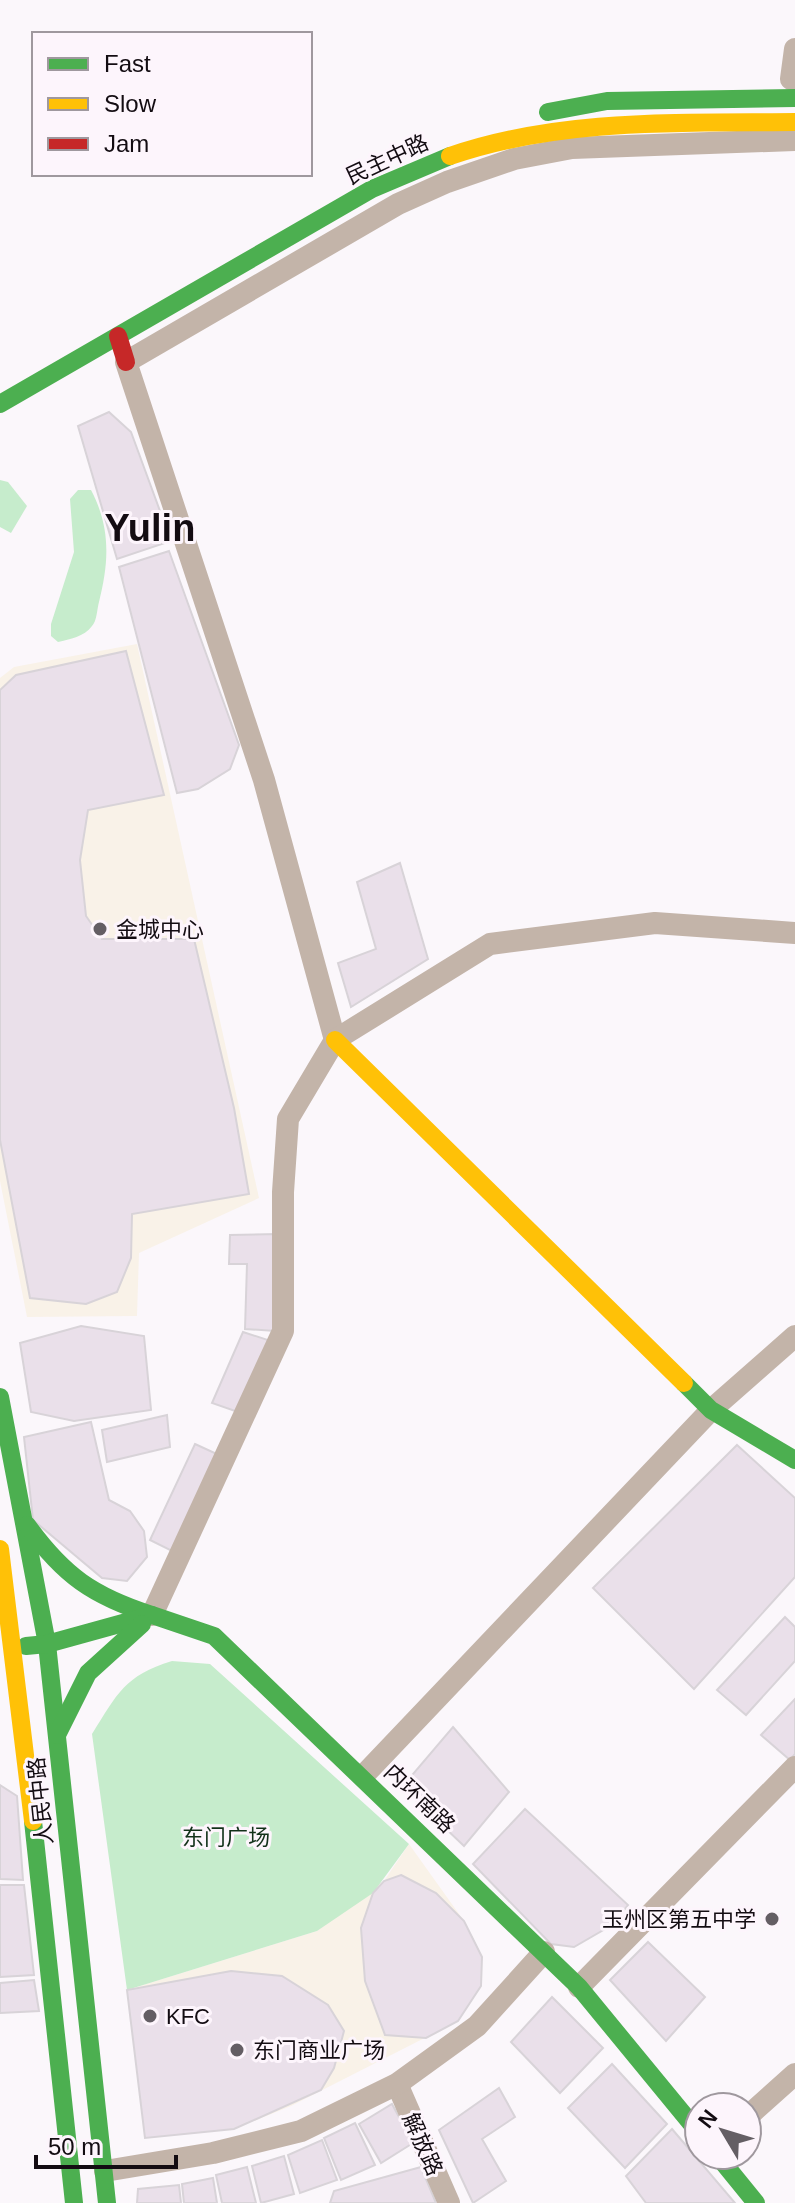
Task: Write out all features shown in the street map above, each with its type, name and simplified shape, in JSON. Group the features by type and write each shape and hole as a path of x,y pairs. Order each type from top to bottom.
{"main road":[{"path":"523,116 607,101 793,88"},
{"name":"民主中路","path":"0,404 372,189 424,166 495,142 557,130 648,124 795,122"},
{"path":"118,336 126,362"},
{"path":"335,1040 711,1410 795,1460"},
{"name":"人民中路","path":"0,1397 47,1644 107,2203"},
{"name":"内环南路","path":"22,1518 63,1573 90,1592 214,1636 579,1987 683,2114"},
{"name":"人民中路","path":"1,1563 7,1648 23,1725 74,2203"},
{"path":"7,1648 47,1644 152,1615"},
{"path":"57,1735 88,1673 114,1645 152,1615"},
{"path":"0,1693 23,1725"},
{"path":"730,2171 756,2203"}],"street":[{"path":"793,88 795,49"},
{"path":"335,1040 264,780 126,362 398,204 501,164 572,148 795,140"},
{"path":"152,1615 283,1331 283,1192 288,1119 335,1040 490,944 655,923 795,933"},
{"path":"363,1776 711,1410 795,1336"},
{"path":"579,1987 795,1767"},
{"path":"105,2171 213,2153 301,2131 397,2084 477,2026 544,1952"},
{"path":"763,2103 795,2074"},
{"name":"解放路","path":"397,2084 449,2203"}],"shaded area":[{"name":"金城中心","path":"137,644 259,1198 139,1253 137,1316 27,1317 0,1181 0,678 14,667"},
{"path":"409,1844 464,1921 482,1957 481,1986 458,2021 291,2106 234,2129 145,2138 127,1990 317,1931 384,1881"}],"green space":[{"path":"0,480 8,482 27,506 11,533 0,527"},
{"path":"78,490 91,490 102,518 106,545 105,573 94,624 81,635 58,642 51,636 51,624 74,552 70,499"},
{"name":"东门广场","path":"172,1661 210,1664 409,1844 373,1893 317,1931 127,1990 92,1734 109,1707 132,1680"}],"building":[{"path":"109,412 131,432 171,541 117,559 78,426"},
{"path":"169,551 239,745 230,769 198,789 177,793 119,567"},
{"name":"金城中心","path":"126,651 164,795 88,810 80,860 86,916 102,939 194,939 234,1108 249,1194 132,1214 131,1258 117,1292 86,1304 30,1298 0,1140 0,690 16,675"},
{"path":"400,863 428,959 351,1007 338,963 376,949 357,882"},
{"path":"277,1234 275,1331 245,1329 247,1264 229,1264 230,1235"},
{"path":"81,1326 144,1336 151,1410 74,1421 31,1412 20,1343"},
{"path":"243,1332 271,1341 238,1412 212,1403"},
{"path":"167,1415 170,1447 107,1462 102,1430"},
{"path":"91,1422 109,1500 130,1511 144,1531 147,1557 127,1581 102,1578 33,1520 24,1437"},
{"path":"195,1444 219,1455 174,1552 150,1540"},
{"path":"737,1445 795,1498 795,1577 694,1689 593,1588"},
{"path":"785,1617 795,1627 795,1661 746,1715 717,1690"},
{"path":"795,1699 795,1754 790,1760 761,1735"},
{"path":"453,1727 509,1792 464,1846 402,1787"},
{"path":"0,1785 17,1796 23,1880 0,1879"},
{"path":"525,1809 628,1905 612,1925 574,1947 551,1944 473,1864"},
{"name":"东门商业广场","path":"401,1875 436,1893 464,1921 482,1957 481,1986 458,2021 426,2038 385,2035 365,1981 361,1928 373,1893 384,1881"},
{"path":"0,1885 24,1885 34,1975 0,1977"},
{"path":"648,1942 705,1997 666,2041 610,1980"},
{"name":"东门商业广场","path":"231,1971 282,1976 328,2005 344,2031 334,2068 321,2090 234,2129 145,2138 127,1990"},
{"path":"34,1980 39,2011 0,2013 0,1983"},
{"path":"552,1997 603,2048 560,2093 511,2042"},
{"path":"612,2064 667,2124 625,2168 568,2108"},
{"path":"499,2088 515,2117 482,2139 506,2181 473,2203 439,2130"},
{"path":"392,2104 413,2143 381,2163 359,2124"},
{"path":"355,2123 375,2165 341,2180 324,2138"},
{"path":"672,2129 683,2142 683,2171 708,2171 735,2203 646,2203 626,2176"},
{"path":"322,2140 337,2180 300,2193 288,2155"},
{"path":"284,2156 294,2194 261,2203 252,2166"},
{"path":"247,2167 256,2203 222,2203 216,2175"},
{"path":"421,2167 436,2203 330,2203 334,2191"},
{"path":"213,2178 217,2203 184,2203 182,2184"},
{"path":"179,2185 181,2203 137,2203 138,2189"}],"traffic: fast":[{"path":"548,112 607,101 795,98"},
{"path":"0,404 372,189 450,156"},
{"path":"684,1383 711,1410 795,1460"},
{"path":"0,1397 47,1644 107,2203"},
{"path":"27,1525 54,1558 81,1582 113,1600 152,1615"},
{"path":"26,1646 47,1644 152,1615 214,1636 579,1987 683,2114"},
{"path":"57,1735 88,1673 142,1624"},
{"path":"33,1821 74,2203"},
{"path":"730,2171 756,2203"}],"traffic: slow":[{"path":"450,156 534,135 577,129 664,123 795,122"},
{"path":"335,1040 684,1383"},
{"path":"0,1549 33,1821"}],"traffic: jam":[{"path":"118,336 126,362"}],"place":[{"name":"金城中心","path":"100,929"},
{"name":"玉州区第五中学","path":"772,1919"},
{"name":"KFC","path":"150,2016"},
{"name":"东门商业广场","path":"237,2050"}],"district":[{"name":"Yulin","path":"150,528"}]}
